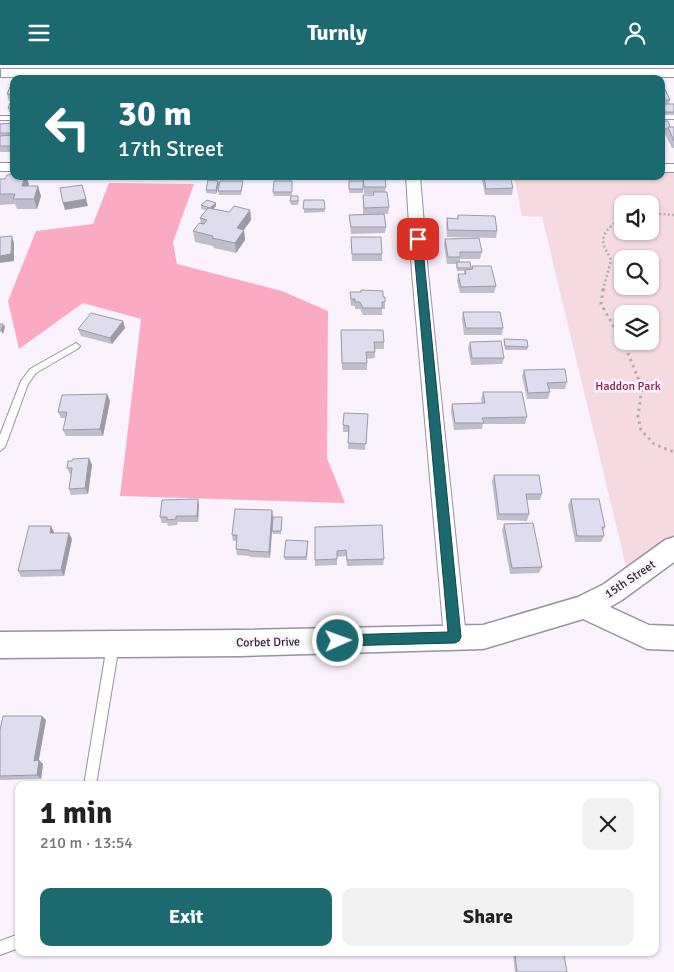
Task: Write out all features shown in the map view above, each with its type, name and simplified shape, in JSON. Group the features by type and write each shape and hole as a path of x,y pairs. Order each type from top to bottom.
{"street":[{"path":"2,70 674,73"},
{"path":"413,180 420,273 455,637"},
{"name":"15th Street","path":"584,607 614,592 674,548"},
{"path":"584,607 647,637 674,638"},
{"name":"Corbet Drive","path":"0,645 241,643 483,637 584,607"}],"lane":[{"path":"0,447 24,383 33,371 76,346"},
{"path":"91,781 113,644"},
{"path":"0,948 15,942"}],"path":[{"path":"659,214 674,215"},
{"path":"614,224 602,237 611,262 601,300 601,305 614,324"},
{"path":"627,350 642,388 639,426 642,435 650,443 674,452"}],"green space":[{"name":"Haddon Park","path":"665,168 674,168 674,548 629,579 542,217 522,216 515,180 665,180"}],"shaded area":[{"path":"109,183 194,184 173,242 177,264 282,291 328,311 327,458 345,503 120,496 141,319 83,303 19,349 8,301 36,231 93,224"}],"building":[{"path":"665,89 670,100 665,100"},
{"path":"665,104 674,104 674,112 665,112"},
{"path":"665,121 668,121 670,127 665,129"},
{"path":"10,123 10,133 0,133 0,124"},
{"path":"668,127 674,127 674,141"},
{"path":"10,135 10,146 0,146 0,136"},
{"path":"7,175 10,175 10,180 24,180 22,186 38,186 34,199 13,199 15,194 0,194 0,179 5,179"},
{"path":"208,180 218,181 216,190 206,190"},
{"path":"363,180 385,180 386,187 364,187"},
{"path":"485,180 511,180 513,188 486,189"},
{"path":"220,181 243,181 241,191 218,191"},
{"path":"274,181 292,181 292,192 273,192"},
{"path":"349,181 363,181 363,189 349,189"},
{"path":"82,185 86,199 63,203 60,188"},
{"path":"373,192 387,192 389,207 364,208 363,195 374,195"},
{"path":"291,196 298,196 298,201 290,201"},
{"path":"207,200 216,203 210,208 201,205"},
{"path":"304,200 324,200 325,209 303,209"},
{"path":"234,206 250,210 237,228 244,230 235,243 212,238 213,236 193,231 199,223 204,224 207,220 200,218 208,208 229,212"},
{"path":"384,214 386,227 351,227 349,215"},
{"path":"458,215 495,216 497,231 448,230 447,218 458,219"},
{"path":"12,236 11,254 0,256 0,237"},
{"path":"351,237 381,237 382,254 352,254"},
{"path":"479,238 482,252 460,252 460,257 448,257 445,239"},
{"path":"457,262 470,262 471,268 457,268"},
{"path":"472,266 491,266 496,286 461,287 458,274 466,274 465,270 473,269"},
{"path":"361,290 383,291 385,302 382,302 382,308 363,308 360,302 355,302 355,299 351,299 350,292 361,292"},
{"path":"463,312 500,312 503,328 466,328"},
{"path":"91,313 123,321 110,338 78,329"},
{"path":"341,330 383,330 384,342 374,342 375,352 366,352 367,363 342,363"},
{"path":"504,339 527,340 528,347 505,346"},
{"path":"501,341 504,358 472,358 470,342"},
{"path":"565,369 567,382 547,383 550,392 528,393 524,370"},
{"path":"483,392 522,392 527,417 482,418 484,423 455,423 452,404 485,403"},
{"path":"107,394 100,429 63,430 67,412 58,412 62,395"},
{"path":"344,413 368,414 366,444 348,443 349,426 343,425"},
{"path":"89,458 85,488 69,489 72,468 67,468 68,461"},
{"path":"494,475 539,475 542,494 526,494 529,514 499,514"},
{"path":"198,499 197,516 176,516 176,519 167,520 167,517 160,517 162,500"},
{"path":"571,499 599,499 605,527 602,527 604,536 577,536"},
{"path":"235,509 272,510 269,552 236,549 237,535 232,535"},
{"path":"273,517 282,517 281,531 272,531"},
{"path":"533,523 542,567 512,568 504,524"},
{"path":"382,525 384,559 347,560 346,550 337,551 337,559 315,560 315,527"},
{"path":"29,526 51,526 50,533 69,533 61,570 18,571"},
{"path":"286,540 308,541 306,557 284,557"},
{"path":"3,716 42,716 34,761 39,760 37,775 0,776 0,730"},
{"path":"515,956 564,956 567,972 517,972"}],"route":[{"path":"338,641 455,637 418,239"}]}
